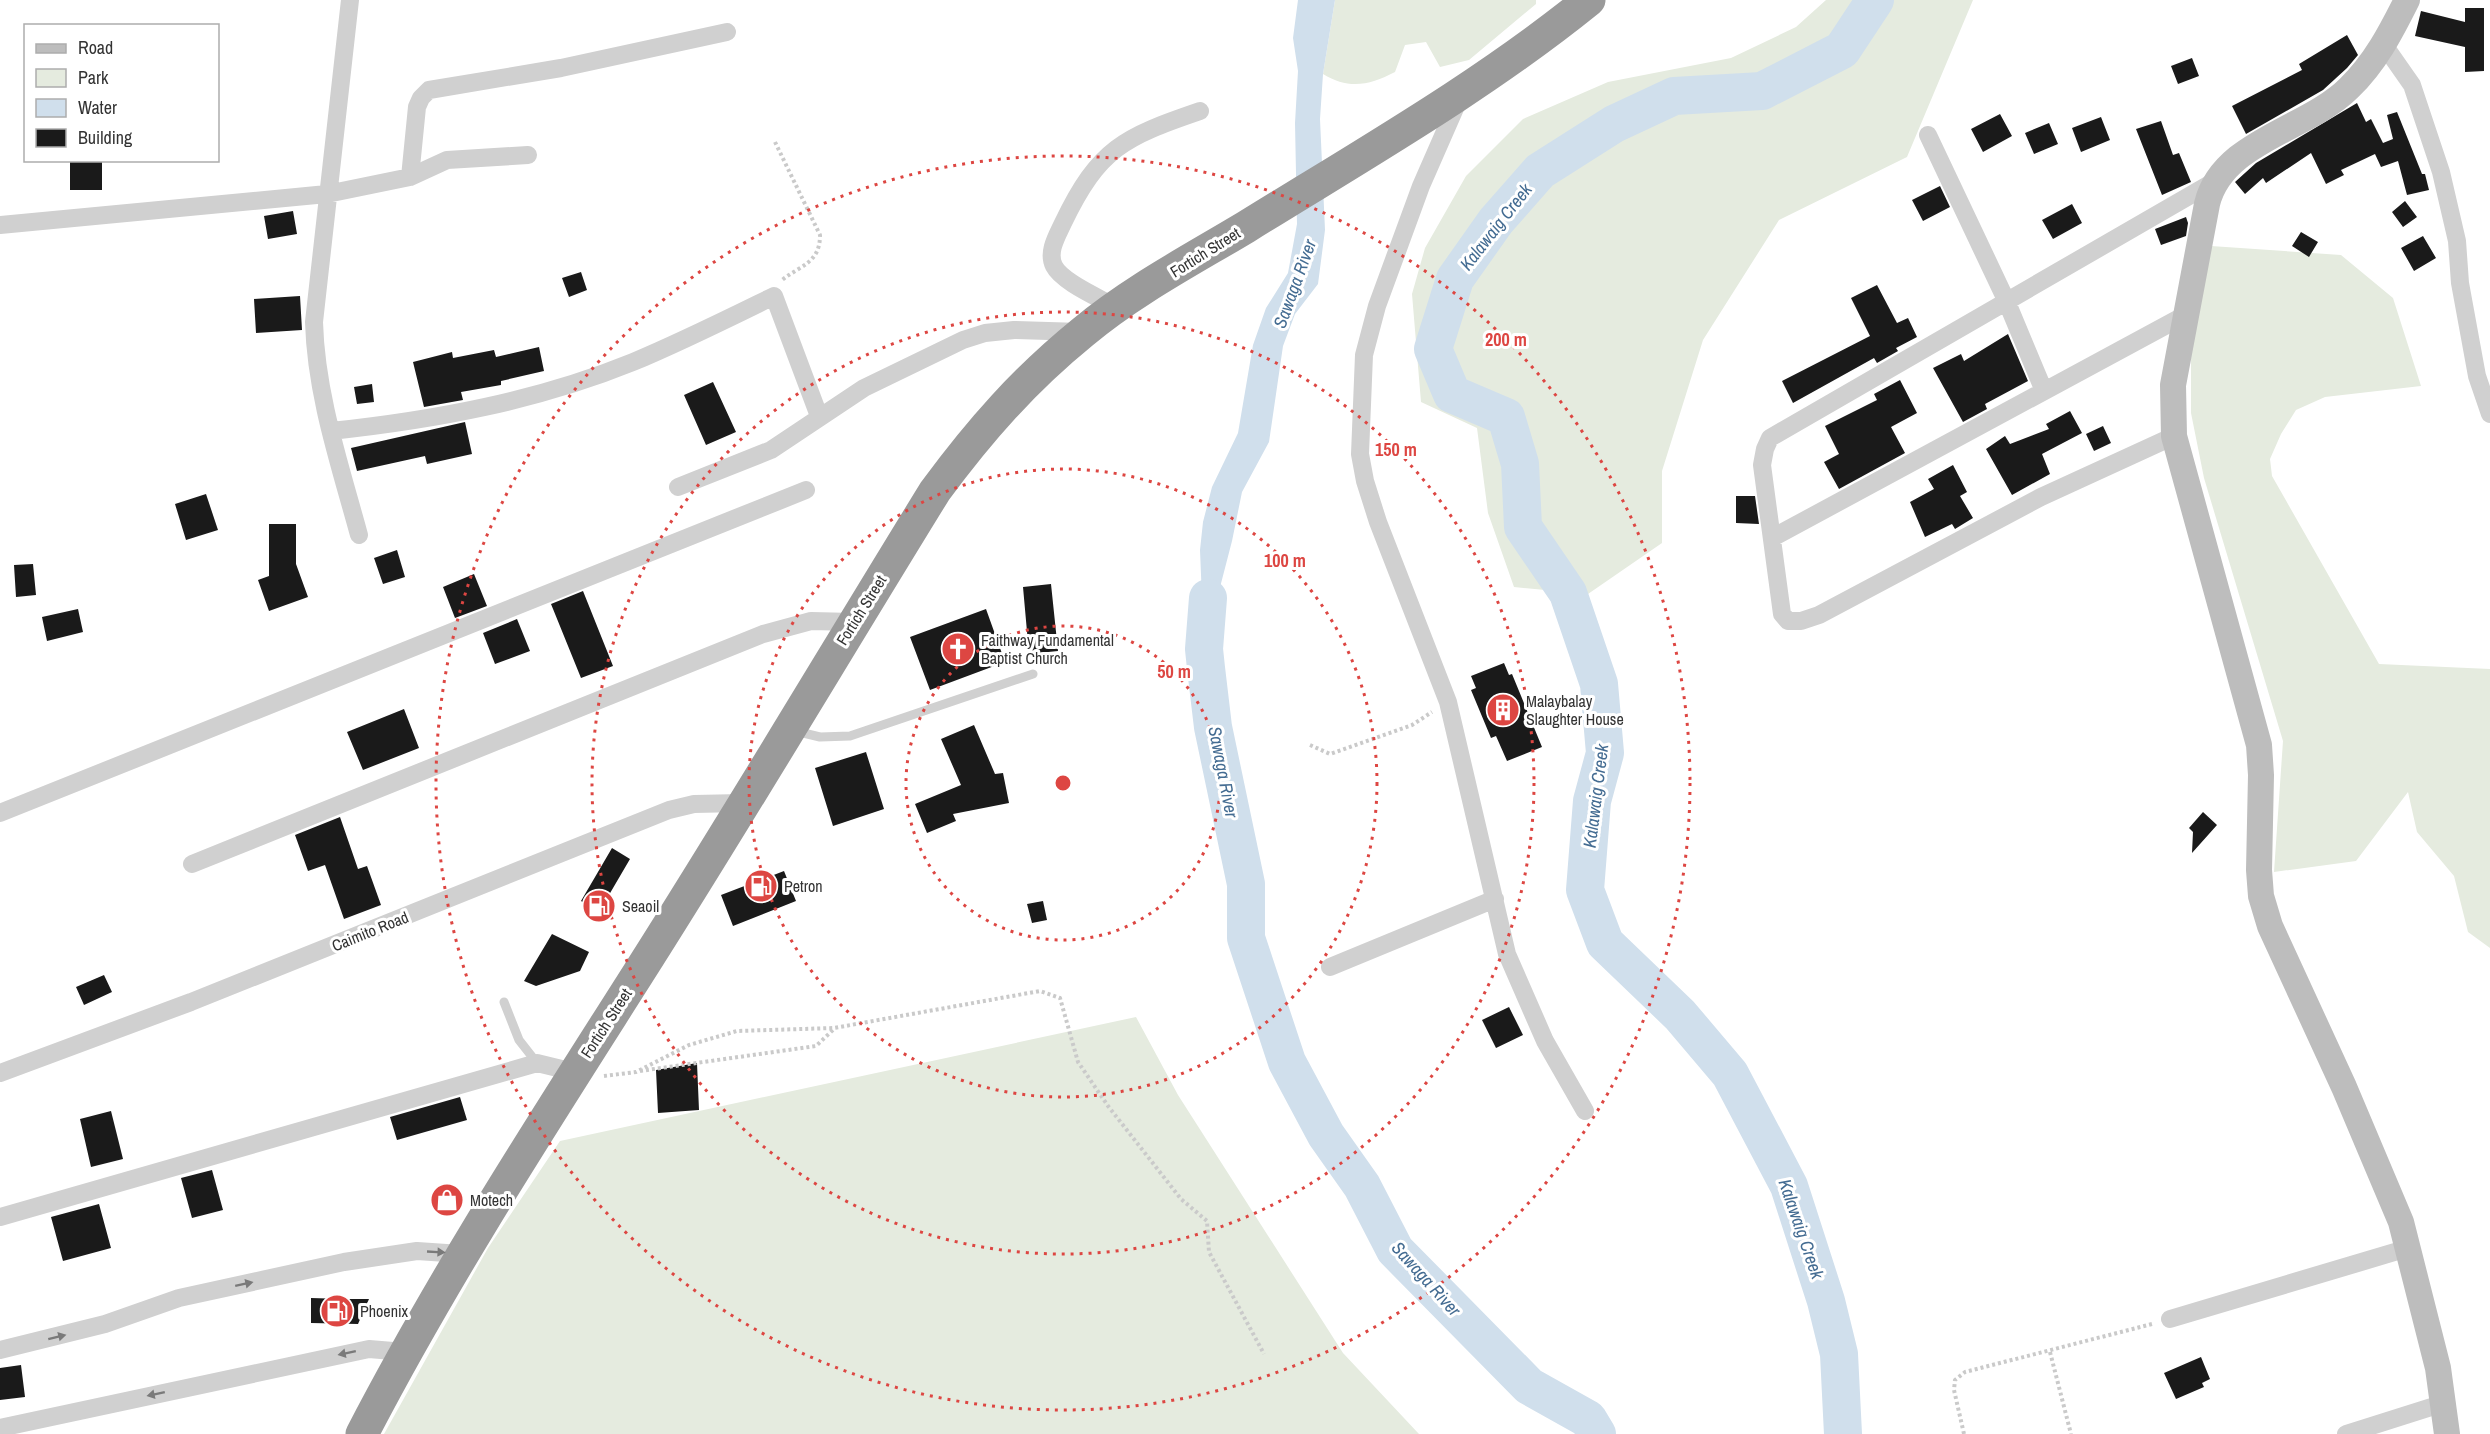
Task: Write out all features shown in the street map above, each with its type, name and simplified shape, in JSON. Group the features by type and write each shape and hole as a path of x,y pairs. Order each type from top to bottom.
{"highway":[{"name":"Fortich Street","path":"362,1434 405,1352 461,1254 636,977 935,491 975,437 1044,366 1115,307 1404,130 1589,0"}],"street":[{"path":"350,0 314,322 315,359 358,535"},
{"path":"2406,0 2384,45 2348,89 2325,106 2238,157 2220,172 2215,181 2207,204 2173,385 2174,436 2259,746 2261,775 2259,870 2267,916 2401,1222 2444,1403 2447,1434"},
{"path":"410,177 417,107 421,98 429,90 561,68 727,32"},
{"path":"2384,45 2412,85 2441,172 2457,241 2460,283 2477,376 2490,414"},
{"path":"1463,90 1421,186 1377,306 1364,355 1360,454 1365,482 1448,702 1507,954 1545,1041 1586,1111"},
{"path":"1115,307 1061,275 1053,265 1054,242 1076,196 1097,165 1124,142 1155,126 1200,111"},
{"path":"1928,135 2006,300 2044,391"},
{"path":"0,225 327,194 410,177 454,158 528,155"},
{"path":"2174,436 2041,497 1819,615 1801,621 1788,621 1782,614 1762,465 1770,438 2215,181"},
{"path":"331,431 392,424 458,412 511,401 570,384 632,362 774,296 819,416"},
{"path":"1773,538 2187,314"},
{"path":"678,487 771,450 796,435 819,416 897,370 963,340 985,333 1014,330 1083,332"},
{"path":"0,813 806,490"},
{"path":"192,864 763,634 811,621 854,622"},
{"name":"Caimito Road","path":"0,1073 191,1002 669,810 694,804 742,803"},
{"path":"1330,967 1495,899"},
{"path":"0,1217 537,1063 574,1072"},
{"path":"2170,1319 2408,1248"},
{"path":"0,1350 105,1324 179,1298 344,1262 417,1251 461,1254"},
{"path":"0,1428 369,1349 405,1352"},
{"path":"2346,1434 2444,1403"}],"lane":[{"path":"787,729 820,737 850,736 1033,674"},
{"path":"504,1002 519,1040 537,1063"}],"path":[{"path":"774,296 777,286 783,279 807,265 816,257 820,247 820,235 776,142"},
{"path":"1310,746 1330,754 1412,725 1448,702"},
{"path":"636,1072 689,1045 737,1031 834,1028 1040,992 1060,998 1078,1062 1108,1106 1181,1198 1207,1221 1209,1252 1264,1354"},
{"path":"574,1072 600,1077 816,1046 834,1028"},
{"path":"1964,1434 1954,1390 1955,1380 1965,1372 2050,1352 2170,1319"},
{"path":"2050,1352 2071,1434"}],"green space":[{"path":"1335,0 1536,0 1536,4 1469,60 1440,67 1426,42 1405,45 1395,72 1368,83 1351,84 1323,74"},
{"path":"1826,0 1973,0 1907,157 1779,220 1703,340 1662,471 1662,543 1588,594 1514,587 1488,513 1477,428 1421,402 1412,294 1425,248 1466,176 1523,119 1608,82 1731,58 1796,27"},
{"path":"2211,246 2341,255 2393,298 2421,386 2325,397 2296,410 2281,434 2270,459 2272,476 2379,664 2490,669 2490,948 2468,932 2454,876 2417,832 2408,792 2356,861 2274,872 2283,741 2204,478 2191,413 2191,349"},
{"path":"1136,1017 1178,1095 1343,1353 1419,1434 384,1434 488,1248 560,1141"}],"water":[{"path":"1298,0 1335,0 1323,74 1320,119 1325,230 1318,284 1295,314 1283,346 1269,442 1242,492 1232,541 1204,649 1200,550 1203,522 1212,487 1238,433 1253,345 1266,308 1288,273 1297,224 1295,123 1298,71 1293,38"}],"building":[{"path":"2465,8 2484,8 2484,71 2465,72 2465,47 2415,36 2421,11 2465,22"},
{"path":"2347,35 2358,55 2347,68 2323,90 2246,134 2232,106 2302,70 2299,64"},
{"path":"2192,58 2199,76 2178,84 2171,66"},
{"path":"2357,103 2366,122 2371,119 2383,143 2393,139 2387,115 2397,112 2422,174 2425,174 2429,190 2407,195 2398,161 2381,167 2375,154 2341,170 2344,175 2326,184 2311,153 2266,183 2263,178 2245,194 2235,182 2256,163"},
{"path":"2000,114 2012,136 1983,152 1971,129"},
{"path":"2101,117 2110,140 2081,152 2072,128"},
{"path":"2161,121 2173,155 2179,153 2191,182 2162,195 2136,129"},
{"path":"2049,123 2058,144 2034,154 2025,133"},
{"path":"70,162 102,162 102,190 70,190"},
{"path":"1940,186 1950,207 1923,221 1912,200"},
{"path":"2405,201 2417,217 2403,227 2392,212"},
{"path":"2072,204 2082,223 2053,239 2042,220"},
{"path":"293,211 297,234 268,239 264,216"},
{"path":"2186,217 2188,223 2186,236 2161,245 2155,229"},
{"path":"2301,232 2318,242 2309,257 2292,246"},
{"path":"2423,236 2436,258 2414,271 2401,248"},
{"path":"581,272 587,290 569,297 562,278"},
{"path":"1877,285 1897,323 1908,318 1917,337 1896,348 1898,351 1877,363 1874,358 1793,403 1782,381 1870,336 1851,298"},
{"path":"300,296 302,330 256,333 254,299"},
{"path":"2008,334 2028,381 1985,404 1987,409 1963,422 1933,368 1961,354 1964,361"},
{"path":"539,347 544,371 501,381 501,385 461,392 463,400 424,407 413,362 452,352 453,358 494,350 496,357"},
{"path":"1900,380 1917,413 1891,427 1905,453 1839,489 1824,462 1839,454 1825,426 1877,400 1874,394"},
{"path":"713,382 736,432 706,445 684,395"},
{"path":"372,384 374,402 357,404 354,387"},
{"path":"2070,411 2082,433 2042,454 2050,474 2012,495 1986,449 2005,436 2010,444 2049,429 2046,424"},
{"path":"465,422 472,454 427,464 425,456 357,471 351,448"},
{"path":"2103,426 2111,443 2094,451 2086,434"},
{"path":"1953,465 1967,492 1960,496 1973,518 1955,529 1952,524 1925,537 1910,502 1934,489 1928,479"},
{"path":"206,494 218,530 186,540 175,504"},
{"path":"1736,496 1755,496 1759,524 1736,523"},
{"path":"269,524 296,524 296,564 308,597 269,611 258,580 269,576"},
{"path":"397,550 405,577 383,584 374,558"},
{"path":"33,564 36,595 16,597 14,565"},
{"path":"474,574 487,606 455,618 443,587"},
{"path":"1051,584 1058,651 1029,654 1023,587"},
{"path":"583,591 613,666 581,678 551,604"},
{"path":"78,609 83,632 47,641 42,617"},
{"name":"Faithway Fundamental Baptist Church","path":"986,609 1005,662 930,690 910,637"},
{"path":"517,619 530,651 495,664 483,633"},
{"name":"Malaybalay Slaughter House","path":"1504,663 1509,675 1512,674 1542,747 1507,761 1496,736 1491,738 1471,690 1476,688 1471,676"},
{"path":"404,709 419,748 363,770 347,732"},
{"path":"974,725 995,774 1003,773 1009,803 953,814 956,821 927,833 915,804 961,785 941,739"},
{"path":"866,752 884,809 833,826 815,768"},
{"path":"2203,812 2217,825 2192,853 2193,832 2189,828"},
{"path":"340,817 358,869 367,866 381,905 344,919 325,865 308,871 295,835"},
{"path":"612,848 630,859 599,912 581,901"},
{"path":"784,871 796,901 733,926 721,895"},
{"path":"1043,901 1047,920 1032,923 1027,904"},
{"path":"552,934 589,952 580,971 536,986 524,981"},
{"path":"104,975 112,992 84,1005 76,987"},
{"path":"1509,1007 1523,1035 1496,1048 1482,1020"},
{"path":"697,1063 699,1110 658,1113 656,1070"},
{"path":"460,1097 467,1120 397,1140 390,1117"},
{"path":"111,1111 123,1159 91,1167 80,1119"},
{"path":"212,1170 223,1210 192,1218 181,1178"},
{"path":"99,1204 111,1248 63,1261 51,1217"},
{"name":"Phoenix","path":"311,1298 369,1299 358,1324 311,1323"},
{"path":"2201,1357 2210,1379 2202,1383 2204,1387 2176,1399 2164,1373"},
{"path":"21,1365 25,1397 0,1400 0,1368"}],"waterway":[{"name":"Kalawaig Creek","path":"1843,1434 1839,1354 1826,1301 1789,1186 1730,1074 1680,1015 1605,943 1585,890 1592,801 1605,753 1599,684 1568,593 1523,527 1520,464 1506,417 1452,394 1433,349 1455,279 1496,221 1540,171 1614,124 1674,96 1762,91 1842,50 1875,0"},
{"name":"Sawaga River","path":"1208,598 1204,649 1206,668 1213,727 1246,884 1246,938 1287,1062 1326,1135 1362,1186 1395,1250 1529,1386 1588,1419 1597,1434"}],"place":[{"name":"Faithway Fundamental Baptist Church","path":"958,649"},
{"name":"Malaybalay Slaughter House","path":"1503,710"},
{"name":"Petron","path":"761,886"},
{"name":"Seaoil","path":"599,906"},
{"name":"Motech","path":"447,1200"},
{"name":"Phoenix","path":"337,1311"}]}
